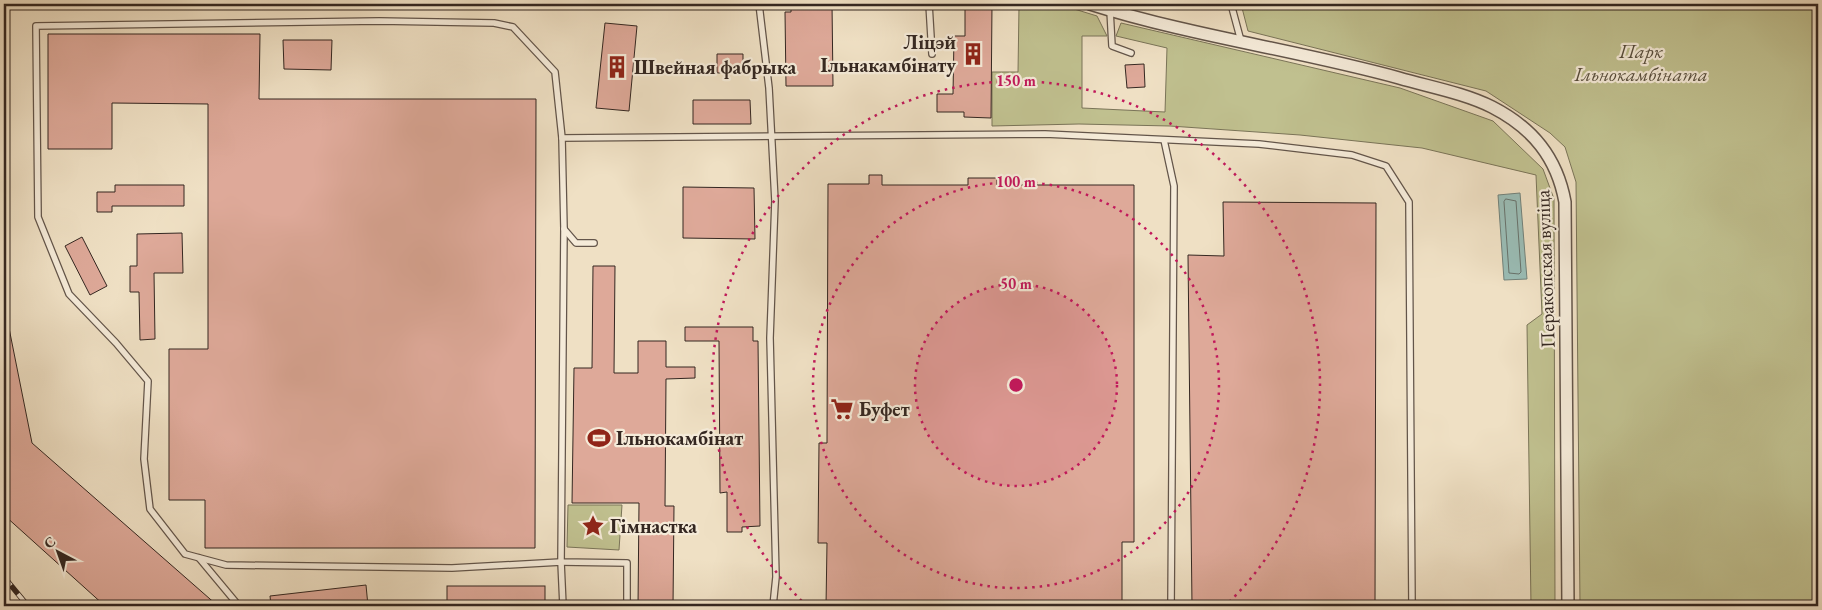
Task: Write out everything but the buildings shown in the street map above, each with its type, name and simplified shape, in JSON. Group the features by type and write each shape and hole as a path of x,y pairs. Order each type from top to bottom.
{"street":[{"name":"Перакопская вуліца","path":"1090,4 1368,70 1459,95 1492,107 1514,121 1538,143 1556,166 1565,202 1568,606"}],"lane":[{"path":"759,4 769,88 775,201 770,338 775,533 773,606"},
{"path":"930,4 932,54"},
{"path":"1231,4 1241,41"},
{"path":"1110,10 1112,46 1131,53"},
{"path":"563,606 561,562 564,229 562,138 555,72 513,27 494,24 379,21 36,26 38,217 69,294 148,381 144,459 150,509 185,554 226,565 452,568 561,562 626,563 627,606"},
{"path":"562,138 772,138 1045,134 1259,144 1352,155 1386,166 1409,202 1412,606"},
{"path":"1164,140 1174,186 1171,606"},
{"path":"564,229 576,242 594,243"},
{"path":"198,558 239,606"}],"green space":[{"path":"1023,4 1058,4 1097,16 1107,36 1082,36 1082,108 1165,112 1167,48 1116,36 1121,23 1400,88 1493,121 1543,169 1554,199 1555,606 1531,606 1527,325 1542,314 1536,175 1422,148 1300,135 1170,126 1079,124 992,126 992,72 1018,72 1019,6"},
{"name":"Парк Ільнокамбіната","path":"1241,4 1818,4 1818,606 1580,606 1576,182 1565,147 1550,133 1486,91 1248,31"},
{"path":"568,505 622,505 619,550 567,547"}],"water":[{"path":"1520,193 1527,279 1504,280 1498,195"}],"railway":[{"path":"4,577 28,606"}],"place":[{"name":"Ліцэй Ільнакамбінату","path":"973,54"},
{"name":"Швейная фабрыка","path":"617,67"},
{"name":"Буфет","path":"842,409"},
{"name":"Ільнокамбінат","path":"599,438"},
{"name":"Гімнастка","path":"593,526"}]}
